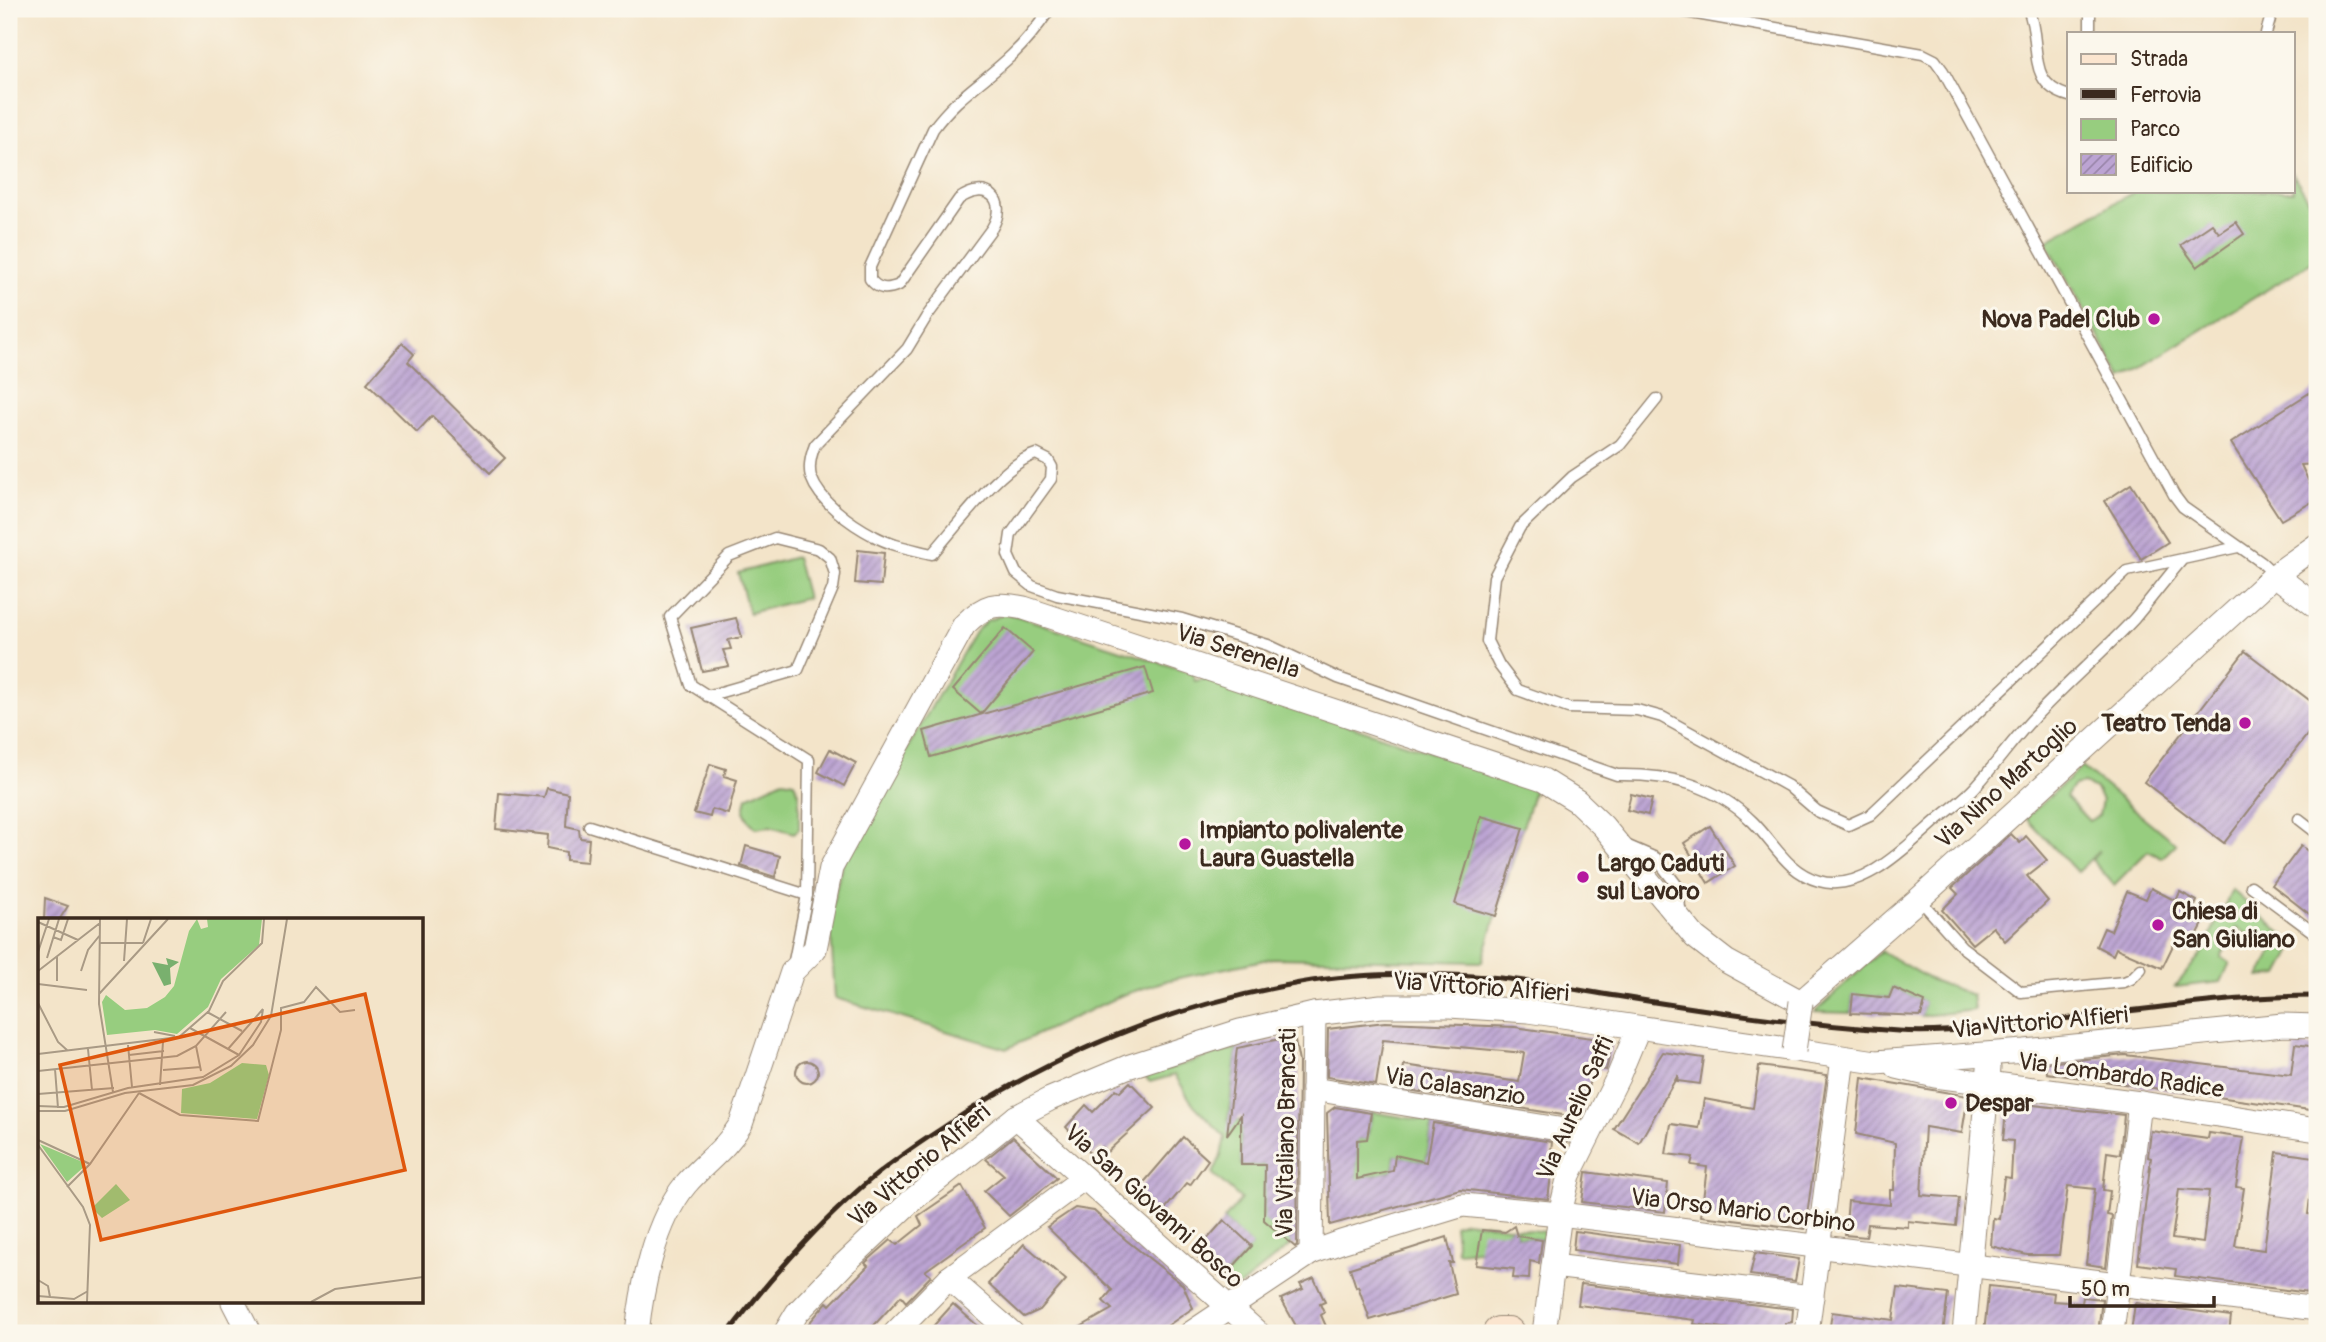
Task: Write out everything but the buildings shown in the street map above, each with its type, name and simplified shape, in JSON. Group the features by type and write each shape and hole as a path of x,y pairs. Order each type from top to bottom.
{"main road":[{"path":"1499,1333 1508,1333"}],"street":[{"name":"Via Nino Martoglio","path":"1801,1002 1919,899 2275,575 2317,545"},
{"path":"2275,575 2317,607"},
{"name":"Via Serenella","path":"792,971 815,948 831,868 964,625 988,606 1005,604 1544,780 1577,801 1615,841 1695,937 1726,961 1801,1002"},
{"path":"637,1333 646,1276 665,1222 686,1185 729,1144 741,1124 792,971"},
{"path":"1794,1051 1801,1002"},
{"name":"Via Vittorio Alfieri","path":"785,1333 797,1313 852,1256 911,1201 1016,1117 1050,1099 1127,1067 1240,1031 1314,1014 1381,1006 1449,1006 1528,1011 1877,1062 2025,1051 2283,1024 2317,1026"},
{"name":"Via Vitaliano Brancati","path":"1311,1253 1314,1014"},
{"name":"Via Aurelio Saffi","path":"1544,1333 1560,1214 1569,1175 1618,1077 1638,1029"},
{"path":"2025,1051 2014,1058 2011,1076 2015,1082 2026,1088"},
{"path":"1964,1333 1989,1053"},
{"path":"1807,1333 1843,1058"},
{"name":"Via Lombardo Radice","path":"1877,1062 1935,1076 2317,1130"},
{"name":"Via Calasanzio","path":"1313,1089 1589,1134"},
{"path":"2112,1333 2140,1103"},
{"name":"Via San Giovanni Bosco","path":"1016,1117 1258,1333"},
{"path":"895,1333 949,1278 1084,1178"},
{"name":"Via Orso Mario Corbino","path":"1191,1333 1311,1253 1463,1205 1560,1214 2317,1310"},
{"path":"1553,1266 1812,1297"},
{"path":"949,1278 1012,1333"},
{"path":"234,1304 249,1333"}],"lane":[{"path":"1050,9 1014,54 967,90 933,129 870,267 870,279 878,288 899,285 959,199 966,194 981,191 994,197 998,204 998,213 992,228 907,349 815,445 810,458 810,475 821,495 874,536 932,554 1000,478 1022,458 1036,454 1048,460 1052,467 1051,478 1011,534 1008,555 1016,573 1032,586 1058,595 1182,619 1268,645 1338,678 1617,775 1652,774 1689,783 1725,800 1754,823 1782,858 1801,873 1821,882 1842,883 1859,878 1890,861 1975,788 2029,723 2134,618 2180,561"},
{"path":"1668,9 1923,54 1935,60 2174,495 2183,506 2275,575"},
{"path":"2028,9 2034,22 2039,72 2043,80 2056,92 2067,95"},
{"path":"2090,32 2091,9"},
{"path":"2266,32 2273,9"},
{"path":"1657,399 1620,445 1572,477 1520,527 1494,577 1487,641 1499,665 1518,690 1569,708 1637,709 1662,717 1788,786 1818,811 1848,825 1870,815 2127,571 2238,547"},
{"path":"707,696 798,670 833,588 835,574 830,558 819,549 775,537 729,556 670,617 691,685 707,696 809,760 807,895 792,971"},
{"path":"2299,819 2317,833"},
{"path":"589,826 807,895"},
{"path":"2251,886 2317,935"},
{"path":"1919,899 1962,947 2021,992 2124,982 2141,970"}],"green space":[{"name":"Nova Padel Club","path":"2294,176 2317,213 2317,259 2122,379 2046,241 2134,192 2294,192"},
{"path":"796,557 807,598 749,613 738,573"},
{"name":"Impianto polivalente Laura Guastella","path":"1002,615 1014,615 1192,673 1195,681 1207,678 1535,787 1482,962 1273,958 1165,981 1120,996 1006,1049 835,998 830,917 843,859 975,632 986,621"},
{"path":"2082,767 2176,844 2162,858 2148,851 2114,885 2092,860 2099,851 2077,872 2026,818","holes":["2083,784 2096,789 2102,801 2099,815 2089,821 2066,797 2073,786"]},
{"path":"783,780 794,782 799,793 799,829 794,833 770,826 756,828 744,811 747,797"},
{"path":"2232,890 2295,945 2279,975 2260,977 2274,947 2236,928 2221,957 2230,963 2221,982 2175,987 2201,954"},
{"path":"1881,951 1929,979 1972,995 1974,1010 1921,1016 1924,1002 1893,988 1889,998 1853,995 1851,1013 1815,1012"},
{"path":"1237,1048 1228,1120 1263,1123 1241,1136 1241,1165 1265,1165 1292,1244 1235,1290 1223,1278 1251,1246 1224,1220 1241,1199 1213,1174 1225,1137 1192,1103 1175,1075 1150,1082 1144,1076"},
{"path":"1372,1112 1433,1122 1426,1162 1395,1156 1393,1171 1367,1177 1375,1213 1367,1215 1363,1182 1356,1181 1357,1140 1367,1139"},
{"path":"1466,1221 1545,1232 1544,1240 1517,1236 1516,1231 1511,1229 1479,1250 1457,1252 1454,1225"}],"railway":[{"path":"728,1333 788,1260 865,1184 909,1150 985,1101 1071,1055 1160,1019 1206,1005 1300,983 1370,975 1489,977 1757,1017 1913,1032 1973,1029 2205,1002 2317,996"}],"place":[{"name":"Nova Padel Club","path":"2154,319"},
{"name":"Teatro Tenda","path":"2245,723"},
{"name":"Impianto polivalente Laura Guastella","path":"1185,844"},
{"name":"Largo Caduti sul Lavoro","path":"1583,877"},
{"name":"Chiesa di San Giuliano","path":"2158,925"},
{"name":"Despar","path":"1951,1103"}]}
